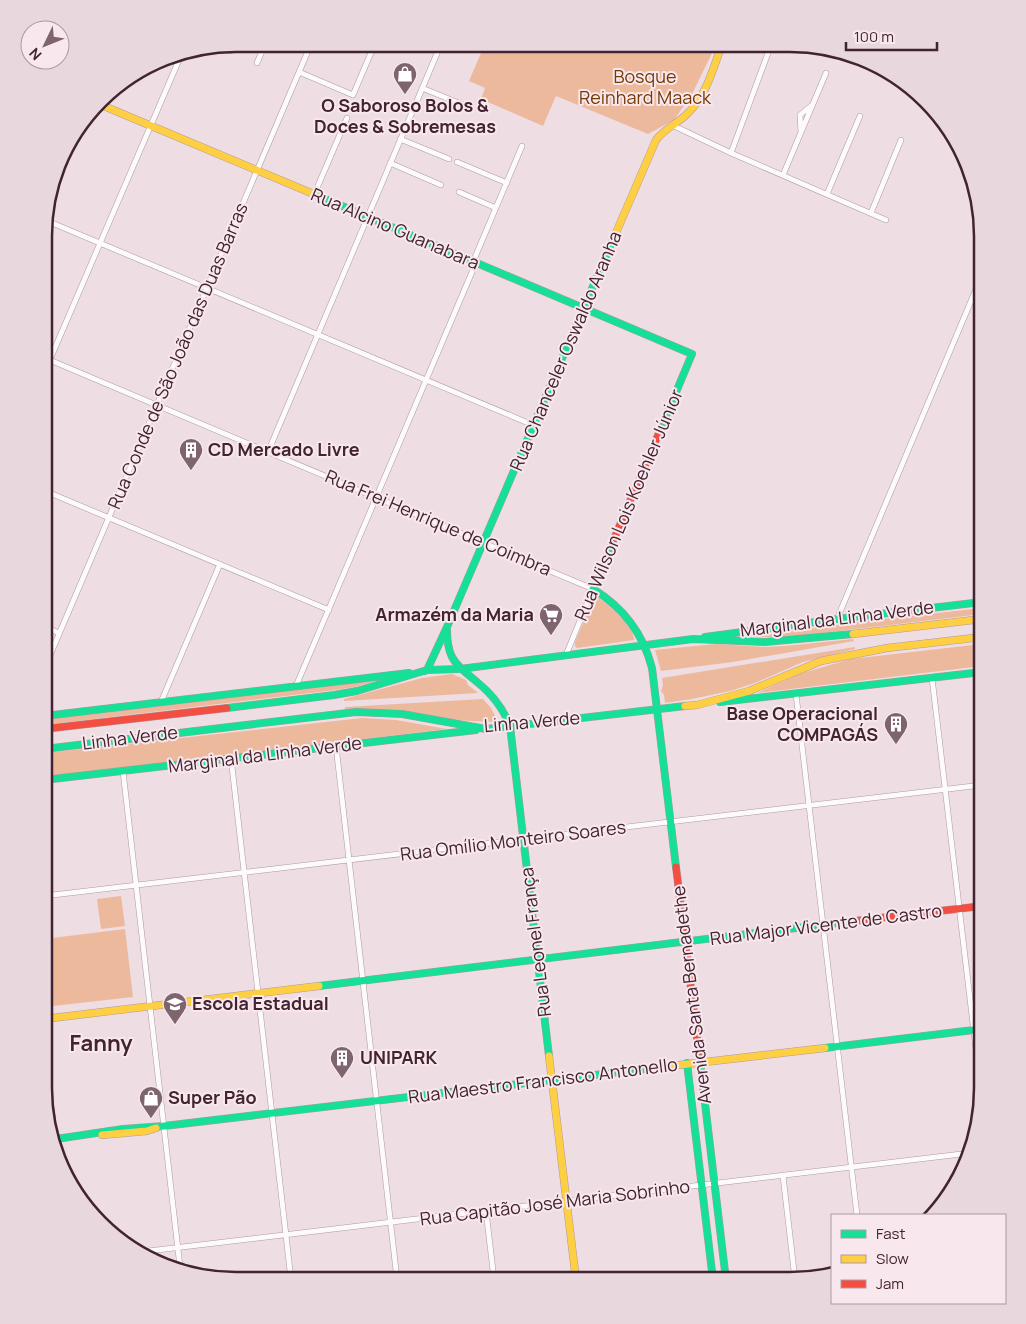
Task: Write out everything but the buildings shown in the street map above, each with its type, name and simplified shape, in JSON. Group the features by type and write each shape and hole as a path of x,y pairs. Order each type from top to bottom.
{"main road":[{"name":"Rua Chanceler Oswaldo Aranha","path":"427,670 656,140 662,132 689,111 699,98 719,52"},
{"name":"Rua Alcino Guanabara","path":"105,107 692,354"},
{"name":"Rua Wilson Lois Koehler Júnior","path":"594,589 692,354"},
{"name":"Rua Frei Henrique de Coimbra","path":"594,589 621,609 636,627 646,645 652,668 658,709"},
{"name":"Marginal da Linha Verde","path":"693,639 837,618 974,603"},
{"name":"Linha Verde","path":"52,728 334,695 357,691 427,670 460,669 693,639 787,641 974,620"},
{"name":"Rua Leonel França","path":"447,627 449,652 460,669 492,696 503,711 510,726 575,1272"},
{"name":"Linha Verde","path":"52,748 367,711 402,714 486,729 697,705 749,691 822,661 887,648 974,638"},
{"path":"52,715 427,670"},
{"path":"697,705 974,673"},
{"name":"Avenida Santa Bernadethe","path":"658,709 725,1272"},
{"name":"Marginal da Linha Verde","path":"52,779 486,729"},
{"name":"Rua Major Vicente de Castro","path":"52,1018 974,907"},
{"name":"Rua Maestro Francisco Antonello","path":"60,1138 146,1126 164,1126 974,1030"},
{"name":"Avenida Santa Bernadethe","path":"687,1063 712,1272"}],"street":[{"path":"257,63 262,52"},
{"name":"Rua Conde de São João das Duas Barras","path":"52,650 308,52"},
{"path":"299,72 353,95 371,52"},
{"path":"268,452 438,52"},
{"path":"731,153 768,52"},
{"path":"52,350 178,62"},
{"path":"783,175 826,73"},
{"path":"422,88 471,108"},
{"path":"827,194 860,116"},
{"path":"314,195 347,118"},
{"path":"672,125 731,153 886,220"},
{"path":"400,139 449,159"},
{"path":"871,213 901,140"},
{"path":"296,686 472,272 473,262 522,146"},
{"path":"458,162 507,183"},
{"path":"390,163 441,185"},
{"path":"459,192 496,208"},
{"path":"53,223 534,425"},
{"path":"837,618 974,294"},
{"name":"Rua Frei Henrique de Coimbra","path":"52,361 594,589"},
{"path":"52,493 329,610"},
{"path":"161,702 220,564"},
{"name":"Rua Wilson Lois Koehler Júnior","path":"566,655 594,589"},
{"path":"52,630 59,633"},
{"path":"932,678 974,1030"},
{"path":"796,694 857,1214"},
{"path":"336,746 396,1272"},
{"path":"231,758 290,1272"},
{"path":"124,771 180,1263"},
{"name":"Rua Omílio Monteiro Soares","path":"52,895 974,786"},
{"name":"Rua Capitão José Maria Sobrinho","path":"151,1251 961,1154"},
{"path":"784,1176 794,1272"},
{"path":"486,1211 493,1272"}],"green space":[{"name":"Bosque Reinhard Maack","path":"481,52 713,52 692,94 674,120 648,134 556,96 543,126 481,99 485,88 469,81"},
{"path":"598,598 626,624 631,630 634,640 577,648 575,646 592,602"},
{"path":"974,609 974,615 789,637 751,637 858,622"},
{"path":"853,639 854,641 733,662 661,671 655,650 716,644 766,647 785,646"},
{"path":"974,645 974,667 757,693 802,673 851,659"},
{"path":"855,647 855,649 803,662 755,683 730,691 665,703 664,695 661,691 663,685 662,678"},
{"path":"452,674 466,680 468,685 478,693 344,701 344,699 422,678"},
{"path":"383,679 336,690 52,724 52,717"},
{"path":"483,699 491,708 498,722 345,709 345,707"},
{"path":"362,718 396,720 447,729 52,776 52,752"},
{"path":"121,896 125,926 101,929 97,899"},
{"path":"125,929 133,997 52,1006 52,938"}],"traffic: fast":[{"path":"316,195 692,354 661,428"},
{"path":"425,671 447,627 612,242"},
{"path":"614,539 593,589 614,604 631,622 638,633 652,668 676,867"},
{"path":"705,637 974,603"},
{"path":"447,630 449,647 454,661 492,696 504,713 510,726 549,1056"},
{"path":"227,708 357,691 427,670 460,669 693,639 765,642 853,634"},
{"path":"52,715 409,673"},
{"path":"720,702 974,673"},
{"path":"52,748 356,712 402,714 486,729 685,706"},
{"path":"52,779 476,730"},
{"path":"319,986 854,921"},
{"path":"825,1048 974,1030"},
{"path":"699,1053 725,1272"},
{"path":"687,1063 712,1272"},
{"path":"60,1138 123,1129 164,1126 662,1067"}],"traffic: slow":[{"path":"612,242 656,140 685,116 695,105 709,80 719,52"},
{"path":"105,107 316,195"},
{"path":"853,634 974,620"},
{"path":"685,706 697,705 749,691 821,661 887,648 974,638"},
{"path":"52,1018 319,986"},
{"path":"662,1067 825,1048"},
{"path":"549,1056 575,1272"},
{"path":"102,1135 147,1131 156,1128"}],"traffic: jam":[{"path":"614,539 661,428"},
{"path":"52,728 227,708"},
{"path":"676,867 699,1053"},
{"path":"854,921 974,907"}],"place":[{"name":"O Saboroso Bolos & Doces & Sobremesas","path":"405,95"},
{"name":"CD Mercado Livre","path":"191,471"},
{"name":"Armazém da Maria","path":"551,636"},
{"name":"Base Operacional COMPAGÁS","path":"896,745"},
{"name":"Escola Estadual","path":"175,1025"},
{"name":"UNIPARK","path":"342,1079"},
{"name":"Super Pão","path":"151,1119"}],"district":[{"name":"Fanny","path":"101,1043"}]}
